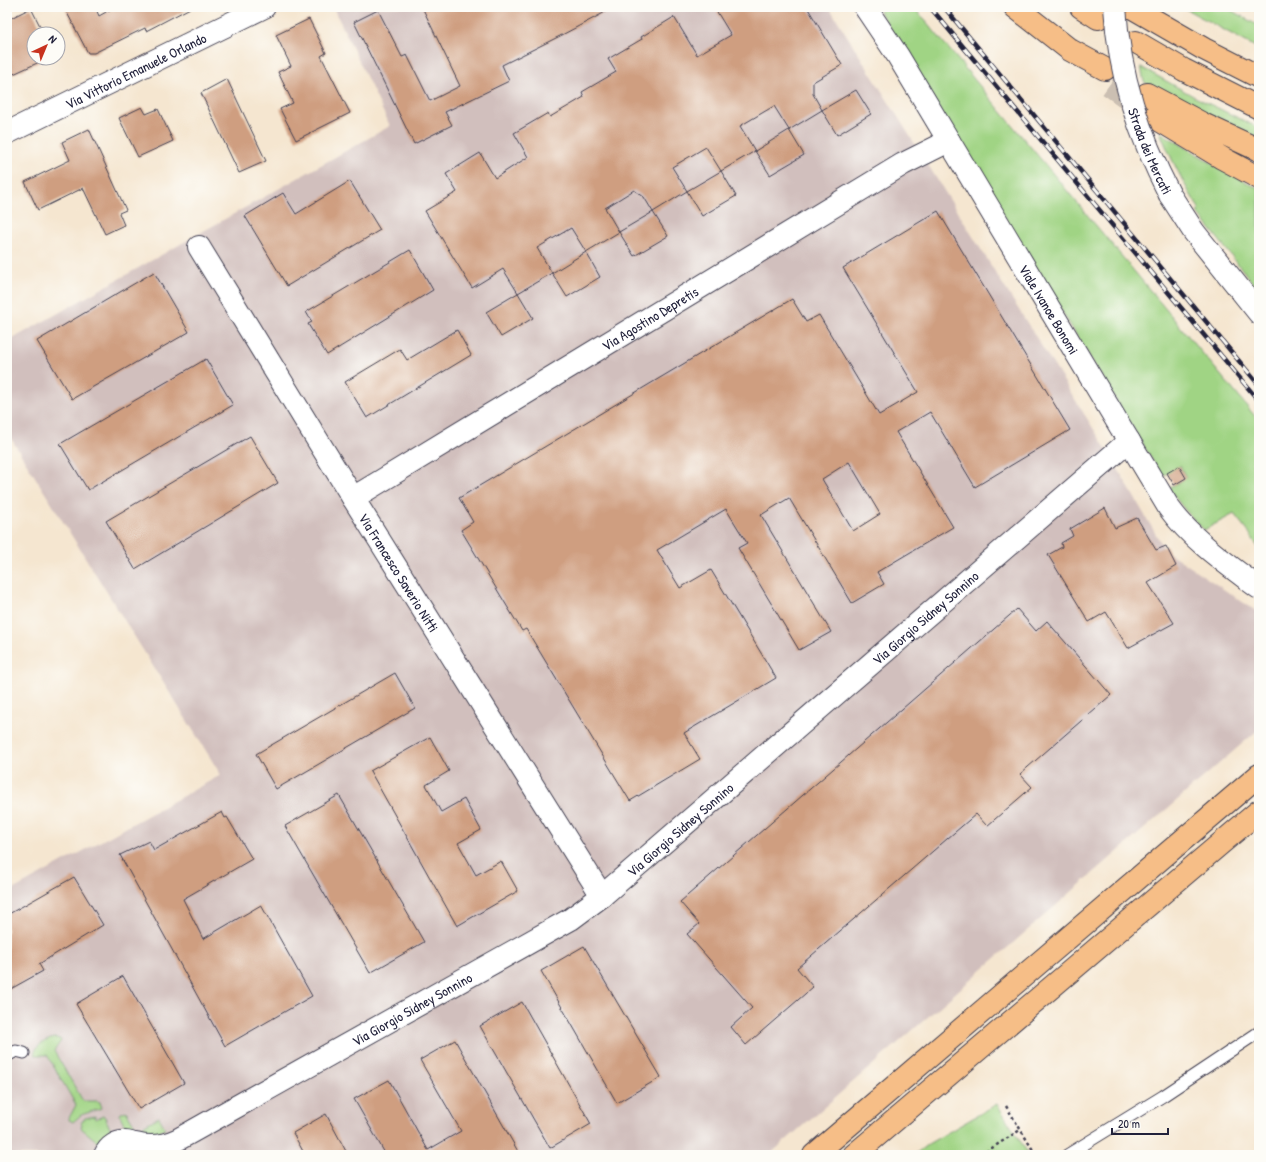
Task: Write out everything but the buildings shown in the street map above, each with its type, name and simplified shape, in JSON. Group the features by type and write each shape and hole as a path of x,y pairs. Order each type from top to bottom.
{"highway":[{"path":"1015,7 1107,78"},
{"path":"1107,10 1198,46 1259,77"},
{"path":"1136,42 1184,70 1259,108"},
{"path":"1147,94 1205,125 1259,150"},
{"path":"1154,117 1222,158 1259,178"},
{"path":"814,1155 1259,775"},
{"path":"854,1155 1259,811"}],"street":[{"name":"Via Vittorio Emanuele Orlando","path":"7,133 264,7"},
{"name":"Viale Ivanoe Bonomi","path":"865,7 886,38 949,141 1163,498 1183,525 1210,550 1259,588"},
{"name":"Strada dei Mercati","path":"1107,10 1131,102 1147,147 1170,196 1194,232 1259,313"},
{"name":"Via Agostino Depretis","path":"353,498 903,164 949,141"},
{"name":"Via Francesco Saverio Nitti","path":"200,247 353,498 602,896"},
{"name":"Via Giorgio Sidney Sonnino","path":"105,1155 109,1149 119,1142 125,1142 140,1150 142,1146 166,1144 170,1148 571,919 602,896 1129,442"}],"lane":[{"path":"1067,1155 1163,1096 1259,1032"},
{"path":"7,1056 16,1051 24,1053"}],"path":[{"path":"1006,1106 1036,1155"},
{"path":"981,1155 1020,1130"}],"shaded area":[{"path":"333,7 829,7 1108,452 1165,550 1259,613 1259,729 769,1155 7,1155 7,893 221,775 7,432 7,342 390,126"}],"green space":[{"path":"877,7 914,7 1259,421 1259,549 1250,534 1234,514 1204,530 1185,510 1173,494 1169,488 1186,478 1180,466 1162,476"},
{"path":"1182,7 1225,7 1259,26 1259,49"},
{"path":"1141,67 1195,97 1259,128 1259,139 1190,107 1144,82"},
{"path":"1160,132 1259,189 1259,291 1197,212 1200,210 1178,172"},
{"path":"54,1038 60,1039 61,1041 54,1051 83,1101 100,1102 102,1108 81,1115 73,1122 69,1120 69,1118 76,1105 47,1055 34,1054 42,1043"},
{"path":"997,1104 1029,1155 914,1155 928,1144"},
{"path":"126,1111 137,1129 159,1117 165,1128 155,1134 156,1137 134,1133 126,1127 120,1115"},
{"path":"95,1116 96,1119 103,1116 105,1117 112,1133 112,1135 101,1143 81,1128 81,1123 85,1118"}],"tunnel":[{"path":"1109,85 1142,109"}],"railway":[{"path":"930,7 1259,401"},
{"path":"944,7 1259,385"}]}
